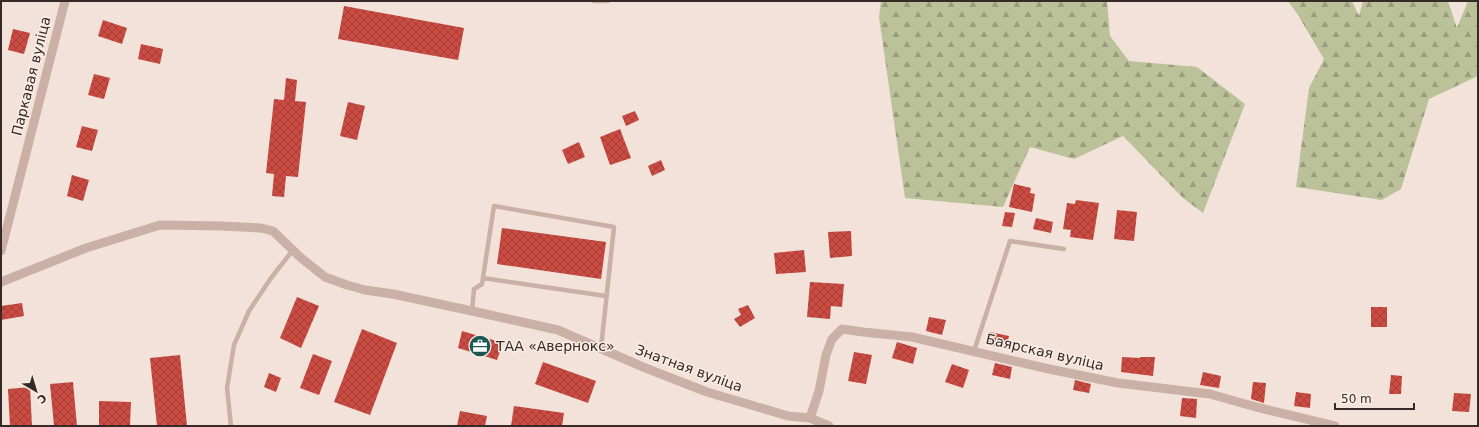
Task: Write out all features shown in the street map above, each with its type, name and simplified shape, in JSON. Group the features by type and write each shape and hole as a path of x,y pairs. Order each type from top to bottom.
{"street":[{"name":"Паркавая вуліца","path":"1,251 65,1"},
{"name":"Знатная вуліца","path":"1,282 86,248 160,225 261,228 273,231 309,265 325,277 347,285 558,330 643,367 707,392 788,416 810,418 829,426"},
{"name":"Баярская вуліца","path":"810,418 819,390 826,356 832,339 842,329 912,337 1049,369 1118,383 1210,394 1335,426"}],"lane":[{"path":"594,1 608,1"},
{"path":"472,311 474,289 482,284 494,206 614,227 601,348"},
{"path":"974,351 1010,241 1064,249"},
{"path":"231,426 227,388 234,345 249,311 271,278 293,250"},
{"path":"483,278 606,296"}],"green space":[{"path":"881,1 1107,1 1110,36 1129,61 1197,67 1245,104 1203,213 1183,198 1123,136 1074,159 1030,147 1003,207 905,198 879,17"},
{"path":"1288,1 1352,1 1359,16 1363,1 1448,1 1457,28 1468,1 1478,1 1478,76 1429,99 1401,189 1382,200 1296,187 1309,88 1324,59"}],"building":[{"path":"344,6 464,28 458,60 338,39"},
{"path":"103,20 127,28 122,44 98,36"},
{"path":"13,29 30,33 24,54 8,50"},
{"path":"141,44 163,49 160,64 138,59"},
{"path":"94,74 110,78 104,99 88,95"},
{"path":"286,78 297,80 295,101 306,102 298,177 286,176 284,197 272,196 274,174 266,173 274,99 284,100"},
{"path":"348,102 365,106 357,140 340,136"},
{"path":"635,111 639,120 626,126 622,116"},
{"path":"82,126 98,130 92,151 76,147"},
{"path":"620,129 631,158 610,165 600,137"},
{"path":"579,142 585,157 568,164 562,150"},
{"path":"661,160 665,170 652,176 648,166"},
{"path":"72,175 89,180 83,201 67,196"},
{"path":"1014,184 1031,188 1030,193 1035,194 1032,212 1009,207"},
{"path":"1076,200 1099,203 1093,240 1070,237 1071,230 1063,229 1067,203 1075,204"},
{"path":"1117,210 1137,212 1134,241 1114,239"},
{"path":"1005,212 1015,213 1012,227 1002,226"},
{"path":"1036,218 1053,222 1051,233 1033,229"},
{"path":"502,228 606,242 601,279 497,264"},
{"path":"851,231 852,256 830,258 828,232"},
{"path":"804,250 806,272 776,274 774,253"},
{"path":"810,282 844,284 842,307 831,306 830,319 807,317"},
{"path":"297,297 319,306 301,348 280,338"},
{"path":"22,303 24,316 1,320 1,306"},
{"path":"748,305 755,318 740,327 734,319 741,315 738,309"},
{"path":"1371,307 1387,307 1387,327 1371,327"},
{"path":"929,317 946,320 942,335 926,331"},
{"path":"362,329 397,343 370,415 334,402"},
{"name":"ТАА «Авернокс»","path":"462,331 503,343 497,360 458,348"},
{"path":"990,332 1009,336 1006,348 987,344"},
{"path":"897,342 917,348 913,364 892,358"},
{"path":"854,352 872,355 866,384 848,381"},
{"path":"313,354 332,361 319,395 300,388"},
{"path":"180,355 187,426 157,426 150,358"},
{"path":"1122,357 1155,357 1153,376 1121,372"},
{"path":"543,362 596,381 588,403 535,384"},
{"path":"995,363 1012,367 1010,379 992,375"},
{"path":"952,364 969,370 963,388 945,382"},
{"path":"1203,372 1221,376 1219,388 1200,385"},
{"path":"269,373 281,378 276,392 264,387"},
{"path":"1391,375 1402,376 1401,394 1389,394"},
{"path":"1075,380 1091,384 1089,393 1073,390"},
{"path":"73,382 77,426 54,426 50,384"},
{"path":"1253,382 1266,383 1264,403 1251,399"},
{"path":"30,387 32,426 10,426 8,389"},
{"path":"1296,392 1311,394 1310,408 1294,406"},
{"path":"1454,393 1471,394 1469,412 1452,411"},
{"path":"1182,398 1197,399 1196,418 1180,416"},
{"path":"99,401 131,402 130,426 99,426"},
{"path":"514,406 564,413 562,426 511,426"},
{"path":"460,411 487,416 485,426 457,426"}],"place":[{"name":"ТАА «Авернокс»","path":"480,346"}]}
